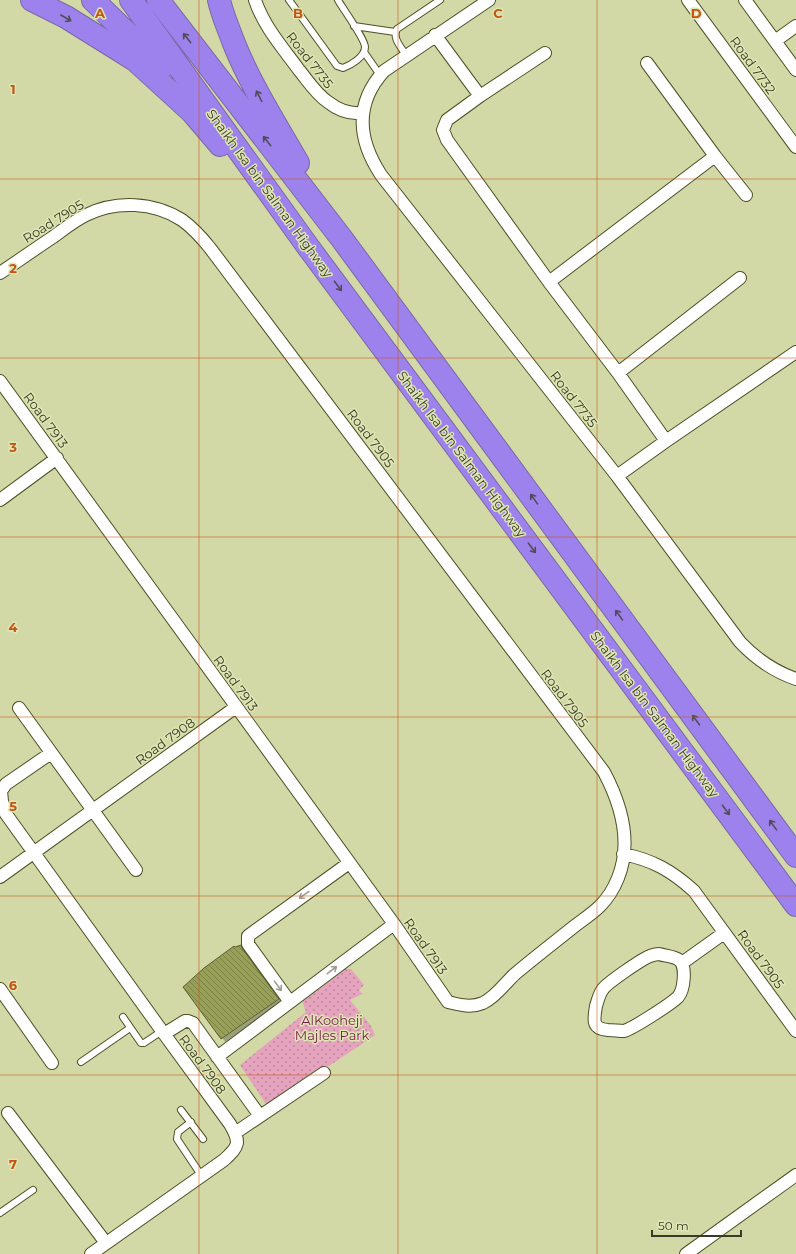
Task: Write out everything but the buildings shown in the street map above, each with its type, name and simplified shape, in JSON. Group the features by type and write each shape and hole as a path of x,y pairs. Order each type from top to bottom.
{"highway":[{"path":"32,0 66,17 134,60 192,112 306,244"},
{"path":"93,0 172,77 230,138"},
{"path":"116,0 207,106"},
{"name":"Shaikh Isa bin Salman Highway","path":"131,0 306,244 796,905"},
{"path":"219,0 222,13 240,59 264,104 342,239"},
{"name":"Shaikh Isa bin Salman Highway","path":"163,5 342,239 796,856"}],"street":[{"name":"Road 7735","path":"255,0 260,13 273,35 318,94 329,104 343,110 362,113"},
{"path":"382,72 435,35 490,0"},
{"name":"Road 7732","path":"688,0 796,147"},
{"path":"745,0 796,70"},
{"path":"775,41 796,26"},
{"path":"435,35 480,96"},
{"path":"545,54 480,96 447,120 443,130 447,140 666,441"},
{"path":"647,63 715,156 746,195"},
{"name":"Road 7735","path":"382,72 370,90 362,113 366,146 381,175 617,476 740,642 760,661 771,668 796,679"},
{"path":"549,282 715,156"},
{"name":"Road 7905","path":"0,273 86,215 105,208 125,205 145,206 164,211 182,220 197,232 604,772 614,793 622,820 624,837 623,854 614,887 600,906 514,975 485,1002 470,1006 448,1002"},
{"path":"618,373 740,278"},
{"path":"617,476 796,352"},
{"name":"Road 7913","path":"0,381 394,924 448,1002"},
{"path":"0,500 57,458"},
{"name":"Road 7908","path":"0,877 236,707"},
{"path":"19,708 136,870"},
{"path":"33,853 6,814 1,791 6,784 51,753"},
{"name":"Road 7908","path":"33,853 228,1121 235,1133"},
{"name":"Road 7905","path":"623,854 639,857 669,870 694,891 796,1031"},
{"path":"290,1002 249,946 247,941 248,936 349,863"},
{"path":"217,1057 394,924"},
{"path":"682,963 724,933"},
{"path":"659,954 675,958 682,963 684,970 682,989 676,999 628,1030 604,1030 598,1028 594,1017 599,996 607,985 652,955 659,954"},
{"path":"0,989 52,1063"},
{"path":"163,1033 188,1021 193,1023 259,1115"},
{"path":"91,1254 224,1160 236,1148 235,1133 259,1115 324,1074"},
{"path":"8,1113 106,1243"},
{"path":"686,1254 796,1175"}],"lane":[{"path":"289,0 340,68 346,67 362,56 364,52 364,44 338,0"},
{"path":"406,55 396,38 395,32 399,26 440,0"},
{"path":"354,26 395,32"},
{"path":"364,52 382,72"},
{"path":"123,1016 139,1041 143,1043 163,1033"},
{"path":"81,1062 130,1028"},
{"path":"181,1110 203,1139"},
{"path":"191,1122 178,1132 177,1139 201,1175"},
{"path":"0,1213 33,1190"}],"green space":[{"name":"AlKooheji Majles Park","path":"345,969 351,969 364,985 359,990 362,994 350,1000 371,1026 375,1035 268,1107 240,1065 306,1012 302,1000 313,994"}]}
